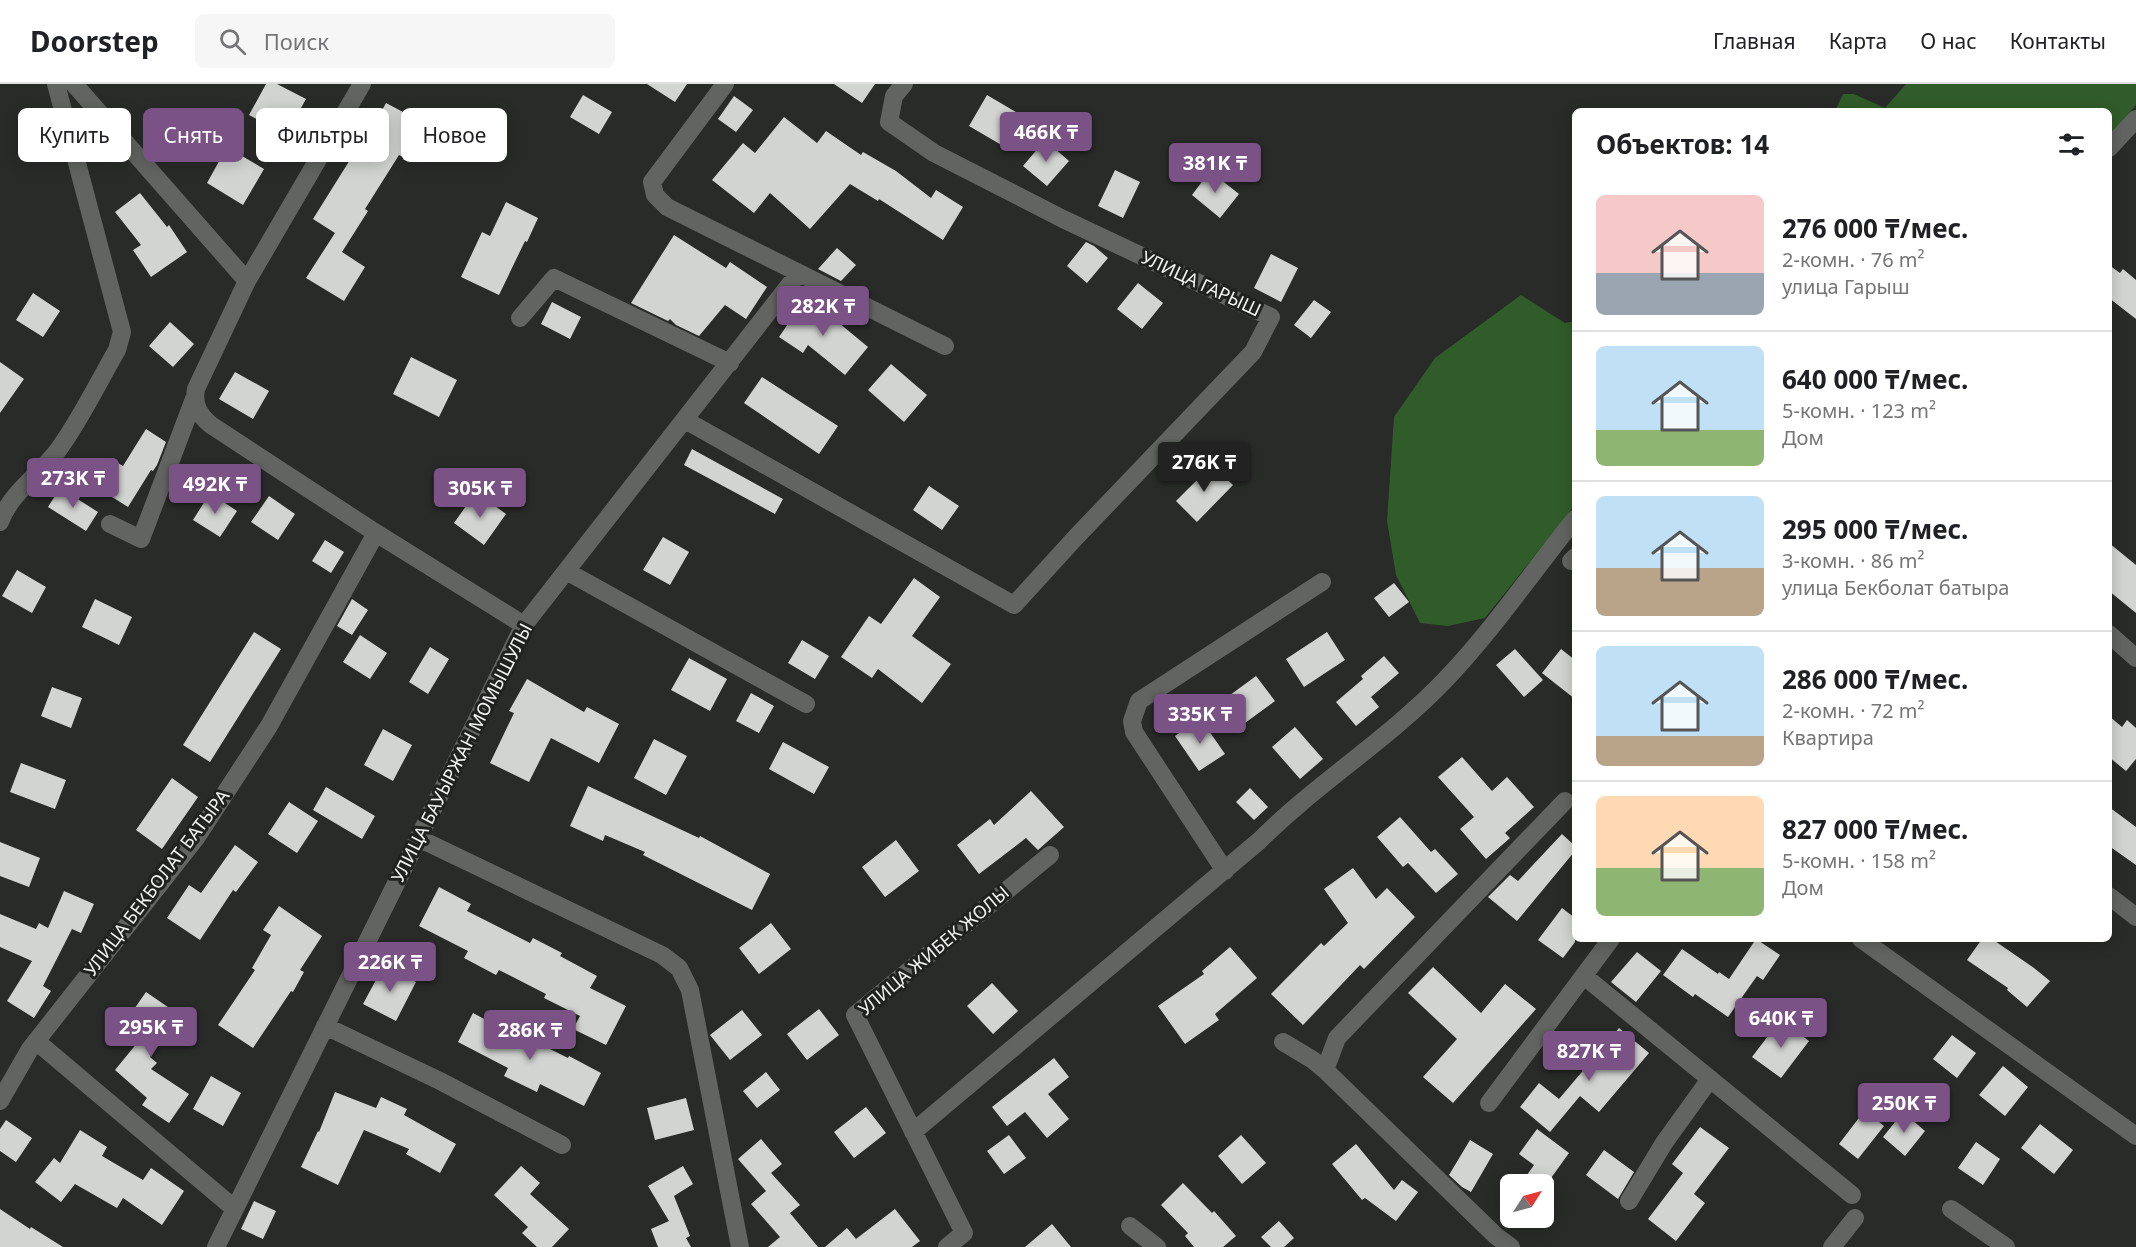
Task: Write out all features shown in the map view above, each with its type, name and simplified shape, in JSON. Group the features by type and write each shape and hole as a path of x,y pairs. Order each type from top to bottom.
{"street":[{"path":"0,522 3,513 15,496 60,447 117,350 122,332 56,84"},
{"path":"74,84 247,280"},
{"path":"110,524 141,539 194,399 195,389 247,280 362,84"},
{"path":"724,84 652,182 655,195 668,207 945,346"},
{"name":"УЛИЦА ГАРЫШ","path":"685,420 1014,605 1253,352 1271,317 1063,219 934,153 889,122 894,96 904,84"},
{"path":"2112,145 2136,119"},
{"name":"УЛИЦА БАУЫРЖАН МОМЫШУЛЫ","path":"216,1247 524,626 798,274"},
{"path":"520,318 554,278 730,363"},
{"path":"194,399 203,418 211,425 524,626"},
{"path":"913,1132 1225,871 1285,815 1378,740 1446,680 1572,523"},
{"name":"УЛИЦА БЕКБОЛАТ БАТЫРА","path":"0,1101 36,1041 196,838 269,726 376,533"},
{"path":"566,571 806,704"},
{"path":"1225,871 1134,732 1132,721 1138,701 1322,582"},
{"path":"2112,636 2136,658"},
{"path":"1324,1070 1336,1038 1565,801"},
{"path":"418,838 662,955 679,968 690,990 740,1247"},
{"name":"УЛИЦА ЖИБЕК ЖОЛЫ","path":"947,1247 964,1233 855,1015 1050,855"},
{"path":"2112,898 2136,917"},
{"path":"1489,1103 1609,942"},
{"path":"1865,942 2136,1136"},
{"path":"1584,976 1852,1196"},
{"path":"325,1026 562,1145"},
{"path":"36,1041 235,1209"},
{"path":"1283,1042 1313,1060 1496,1236 1511,1247"},
{"path":"1629,1201 1664,1143 1710,1079"},
{"path":"1951,1209 2006,1247"},
{"path":"1832,1247 1856,1218"},
{"path":"1130,1226 1157,1247"}],"green space":[{"path":"1906,84 2136,84 2136,105 2112,133 2112,108 1885,108"},
{"path":"1843,94 1854,94 1885,108 1836,108"},
{"path":"1521,295 1565,323 1572,322 1572,508 1485,618 1448,626 1420,623 1396,575 1387,521 1394,417 1435,358"}],"building":[{"path":"266,84 277,84 306,99 301,108 256,108 256,119 249,115"},
{"path":"647,84 687,84 675,102"},
{"path":"834,84 875,84 862,103"},
{"path":"583,95 612,112 599,134 570,117"},
{"path":"987,95 1028,119 1010,150 969,126"},
{"path":"734,96 753,110 736,132 718,119"},
{"path":"386,103 401,111 401,156 399,155 365,209 368,211 342,252 365,267 344,301 306,278 335,233 313,219 349,162 389,162 389,108 383,108"},
{"path":"784,117 817,143 826,131 861,155 863,152 896,171 931,198 936,190 963,207 943,240 879,199 878,201 850,184 810,229 770,193 754,213 712,180 743,143 755,153"},
{"path":"1045,140 1069,161 1047,186 1023,166"},
{"path":"244,157 264,169 243,205 207,183 219,162 244,162"},
{"path":"1115,170 1140,182 1123,218 1098,206"},
{"path":"1210,171 1239,194 1220,218 1192,195"},
{"path":"140,193 167,227 169,225 187,252 151,277 133,250 141,245 115,212"},
{"path":"506,202 538,218 499,295 461,277 482,232 490,236"},
{"path":"674,235 726,268 730,262 767,287 746,319 725,305 699,336 676,325 670,319 668,321 631,303"},
{"path":"1086,242 1108,258 1087,283 1067,266"},
{"path":"837,248 856,265 841,281 818,269"},
{"path":"1271,254 1298,268 1281,302 1254,288"},
{"path":"2112,267 2120,273 2123,269 2136,280 2136,319 2112,300"},
{"path":"1138,283 1163,303 1142,329 1117,309"},
{"path":"33,293 60,311 43,337 16,320"},
{"path":"805,299 833,318 868,347 845,375 808,345 803,353 779,337"},
{"path":"1314,300 1331,312 1311,338 1294,325"},
{"path":"552,302 581,317 570,339 541,324"},
{"path":"170,322 194,344 173,367 149,346"},
{"path":"411,357 457,380 439,417 393,394"},
{"path":"0,362 24,379 0,413"},
{"path":"891,364 927,395 904,422 868,390"},
{"path":"235,372 269,391 253,419 219,399"},
{"path":"762,377 838,426 819,454 744,403"},
{"path":"146,429 166,442 157,465 153,471 151,470 128,507 101,490 118,463 123,466"},
{"path":"692,449 783,499 775,514 684,465"},
{"path":"1212,465 1233,485 1197,522 1176,501"},
{"path":"929,486 959,506 942,530 913,510"},
{"path":"60,488 98,512 86,531 48,507"},
{"path":"476,492 506,514 484,545 454,523"},
{"path":"210,493 237,511 220,537 193,520"},
{"path":"269,496 295,514 278,540 251,522"},
{"path":"663,537 689,552 670,585 643,570"},
{"path":"325,540 344,552 331,573 312,561"},
{"path":"2112,545 2136,565 2136,613 2112,593"},
{"path":"17,570 46,587 32,613 2,596"},
{"path":"914,578 940,597 912,636 951,664 922,703 878,669 872,678 841,657 869,616 881,624"},
{"path":"1394,583 1409,602 1389,617 1374,598"},
{"path":"95,599 132,617 119,645 82,627"},
{"path":"352,599 368,610 352,635 337,626"},
{"path":"254,632 281,649 210,762 183,745"},
{"path":"1327,632 1345,660 1304,687 1286,659"},
{"path":"360,635 387,653 370,679 343,662"},
{"path":"802,640 829,656 815,679 788,663"},
{"path":"430,647 449,659 428,694 409,682"},
{"path":"1515,649 1543,680 1524,697 1496,665"},
{"path":"1561,649 1572,658 1572,697 1542,673"},
{"path":"1384,656 1399,673 1371,697 1379,707 1356,726 1336,702 1363,679 1361,676"},
{"path":"689,658 727,679 710,711 671,690"},
{"path":"1256,676 1275,701 1245,723 1226,698"},
{"path":"527,679 584,712 587,707 619,724 599,763 551,738 529,782 490,763 514,713 509,711"},
{"path":"52,687 82,698 71,728 41,716"},
{"path":"751,693 774,706 759,733 736,721"},
{"path":"1200,718 1225,754 1199,771 1175,736"},
{"path":"2112,719 2122,727 2127,720 2136,728 2136,759 2126,771 2112,759"},
{"path":"1295,727 1323,759 1300,779 1272,747"},
{"path":"383,729 412,745 393,781 364,765"},
{"path":"654,739 687,756 666,795 634,778"},
{"path":"783,742 829,767 814,794 769,769"},
{"path":"1462,757 1492,791 1507,777 1534,807 1505,833 1510,838 1486,859 1460,829 1474,817 1438,777"},
{"path":"21,763 66,780 55,809 10,792"},
{"path":"172,778 198,797 162,849 136,830"},
{"path":"588,786 699,838 700,836 770,874 752,910 643,855 645,852 605,835 603,841 570,826"},
{"path":"326,787 375,816 362,839 313,810"},
{"path":"1250,788 1268,807 1254,820 1236,802"},
{"path":"1031,791 1064,827 1038,850 1026,838 979,874 957,845 990,819 994,825"},
{"path":"289,802 318,821 297,853 268,834"},
{"path":"2112,809 2136,827 2136,865 2112,848"},
{"path":"1400,817 1431,852 1435,849 1458,874 1436,893 1408,863 1403,867 1377,837"},
{"path":"1562,834 1572,843 1572,855 1517,921 1488,897 1510,875 1518,881"},
{"path":"896,840 919,871 885,897 862,867"},
{"path":"0,842 40,858 29,887 0,876"},
{"path":"235,845 258,862 236,892 233,890 200,940 167,918 189,885 201,893"},
{"path":"1353,868 1376,899 1387,888 1415,917 1364,969 1360,965 1303,1025 1271,994 1321,943 1324,946 1348,923 1324,889"},
{"path":"439,887 471,904 467,911 530,943 533,938 562,953 560,956 597,976 590,988 626,1006 606,1045 573,1029 580,1016 544,998 546,994 499,970 496,975 464,958 468,951 419,926"},
{"path":"64,891 94,904 81,933 72,929 43,986 51,991 34,1018 7,1001 32,961 0,947 0,914 36,929 39,923 48,928"},
{"path":"279,906 322,936 300,970 304,972 293,992 291,991 253,1048 218,1025 255,970 252,968 271,935 263,930"},
{"path":"1562,908 1572,916 1572,942 1575,942 1563,958 1538,940"},
{"path":"771,923 791,949 759,974 739,948"},
{"path":"1754,942 1760,942 1780,955 1763,980 1757,976 1728,1017 1695,994 1693,997 1663,975 1682,949 1729,979"},
{"path":"1980,942 1996,942 2050,981 2027,1007 2007,990 2008,988 1967,960"},
{"path":"1230,947 1257,978 1215,1014 1219,1020 1185,1044 1158,1006 1204,974 1202,971"},
{"path":"1637,952 1661,971 1636,1002 1611,982"},
{"path":"384,965 416,982 396,1021 363,1004"},
{"path":"1433,967 1481,1013 1505,984 1536,1009 1453,1103 1423,1077 1457,1039 1408,993"},
{"path":"992,983 1018,1011 993,1034 967,1006"},
{"path":"146,992 178,1014 150,1057 157,1063 151,1069 189,1094 169,1123 142,1105 147,1098 115,1070 142,1037 123,1025"},
{"path":"819,1009 839,1035 807,1060 787,1034"},
{"path":"742,1010 762,1035 730,1060 710,1035"},
{"path":"473,1013 522,1039 524,1036 601,1073 584,1106 540,1084 537,1092 504,1076 508,1068 458,1042"},
{"path":"1781,1019 1809,1041 1781,1078 1752,1057"},
{"path":"1619,1028 1649,1053 1599,1112 1580,1096 1550,1132 1520,1107 1539,1083 1559,1099"},
{"path":"1952,1035 1976,1053 1957,1078 1933,1059"},
{"path":"1054,1058 1069,1077 1048,1094 1069,1119 1047,1138 1025,1112 1007,1126 992,1107"},
{"path":"2003,1066 2028,1087 2005,1116 1979,1095"},
{"path":"766,1072 780,1090 757,1108 743,1091"},
{"path":"211,1076 241,1093 223,1126 193,1109"},
{"path":"335,1092 376,1108 381,1097 407,1109 404,1115 456,1144 440,1173 406,1154 409,1149 364,1130 338,1185 301,1167 319,1132"},
{"path":"686,1098 694,1130 655,1140 647,1108"},
{"path":"866,1107 886,1133 854,1158 834,1132"},
{"path":"1865,1110 1884,1126 1858,1159 1839,1144"},
{"path":"1903,1112 1925,1131 1905,1156 1883,1137"},
{"path":"6,1120 32,1138 16,1162 0,1151 0,1129"},
{"path":"2040,1124 2073,1150 2054,1174 2021,1148"},
{"path":"1700,1127 1729,1148 1694,1194 1705,1203 1676,1241 1648,1219 1683,1173 1672,1164"},
{"path":"1537,1129 1569,1153 1554,1174 1528,1174 1534,1165 1519,1154"},
{"path":"80,1130 107,1147 102,1156 143,1180 151,1168 184,1191 162,1225 123,1198 117,1208 75,1184 61,1202 35,1182 54,1158 60,1163"},
{"path":"1009,1135 1026,1158 1004,1174 987,1151"},
{"path":"1241,1135 1266,1163 1242,1184 1218,1156"},
{"path":"761,1139 782,1164 771,1173 800,1205 790,1213 818,1247 768,1247 780,1237 751,1204 766,1191 738,1159"},
{"path":"1470,1140 1493,1154 1471,1192 1449,1175"},
{"path":"1976,1142 2000,1159 1983,1185 1958,1168"},
{"path":"1356,1144 1394,1190 1402,1180 1418,1192 1396,1221 1365,1198 1362,1200 1332,1164"},
{"path":"1604,1150 1634,1172 1618,1199 1586,1175"},
{"path":"521,1166 540,1183 530,1194 569,1229 552,1247 537,1247 522,1233 528,1227 494,1195"},
{"path":"683,1166 693,1184 674,1196 690,1236 686,1238 691,1247 658,1247 651,1229 669,1221 648,1186"},
{"path":"1183,1183 1212,1213 1214,1211 1236,1236 1223,1247 1194,1247 1185,1236 1188,1233 1161,1205"},
{"path":"254,1201 276,1211 263,1239 241,1229"},
{"path":"0,1209 30,1229 31,1227 63,1247 0,1247"},
{"path":"895,1209 920,1241 912,1247 825,1247 847,1228 856,1239"},
{"path":"1279,1221 1294,1238 1284,1247 1271,1247 1261,1237"},
{"path":"1052,1224 1071,1247 1025,1247"}]}
